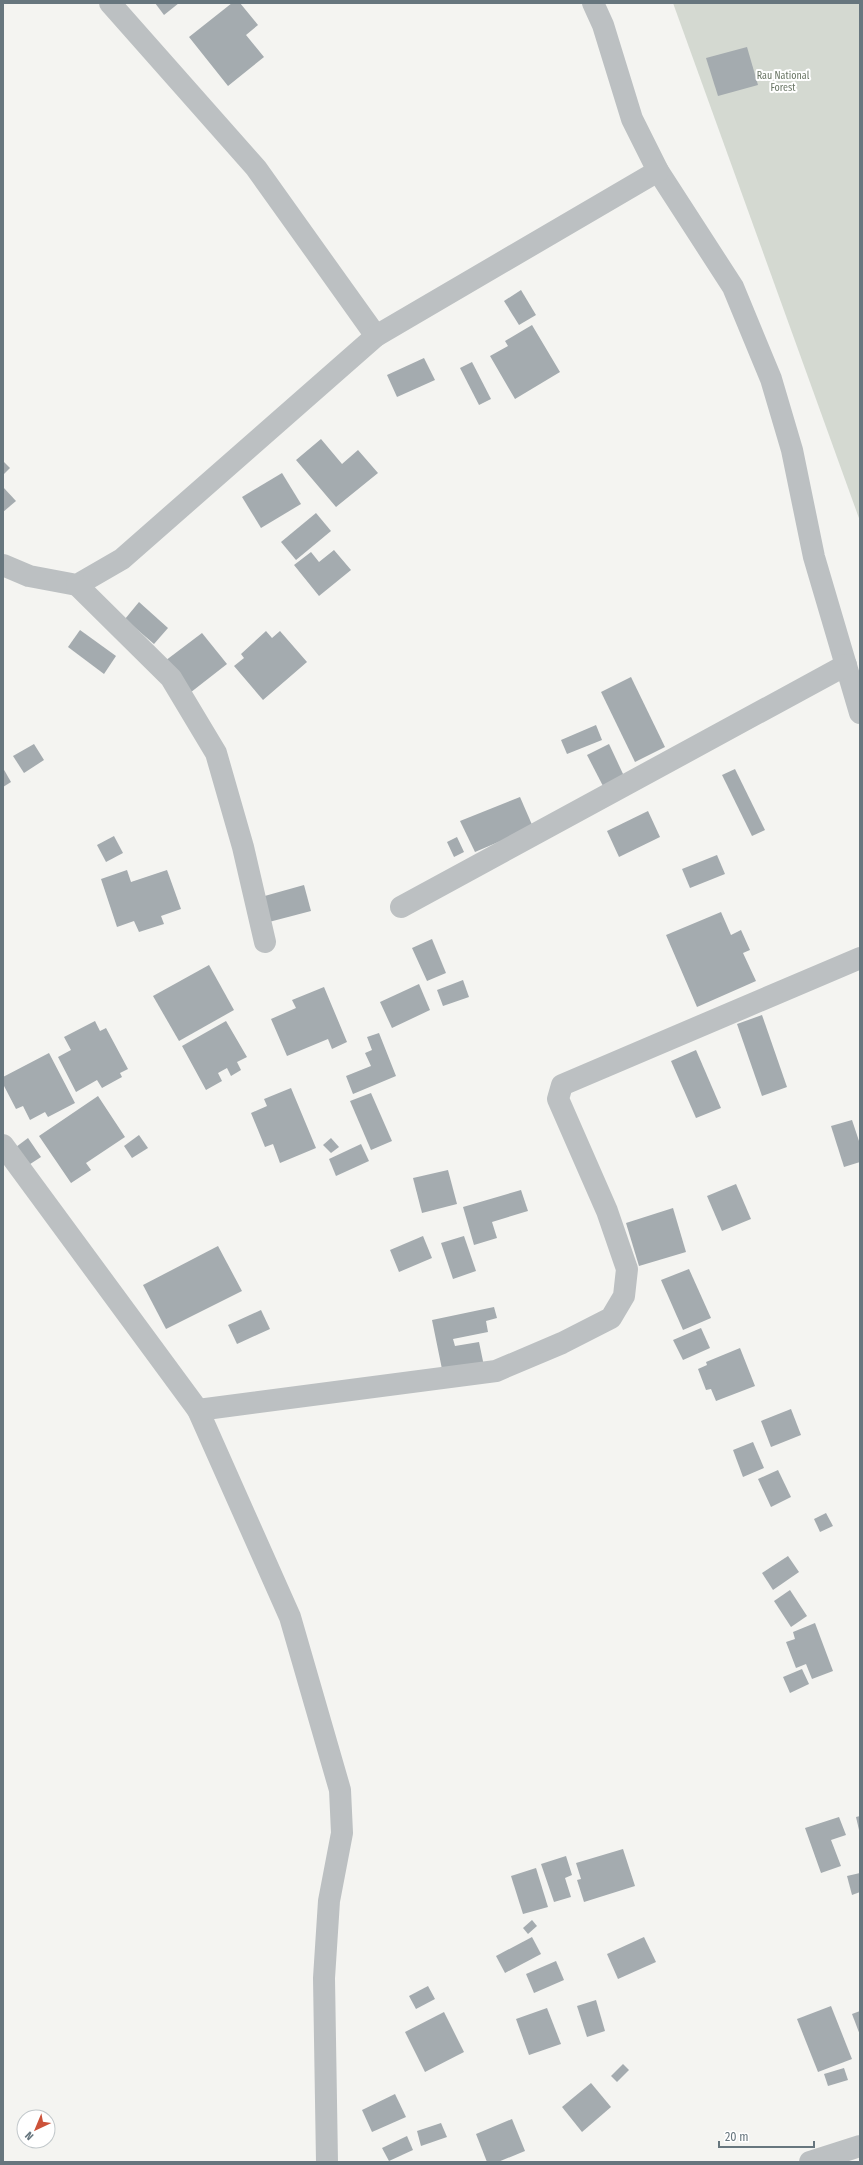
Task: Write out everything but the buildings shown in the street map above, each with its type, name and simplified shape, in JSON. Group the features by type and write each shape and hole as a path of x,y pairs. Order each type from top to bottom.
{"street":[{"path":"110,3 256,168 376,336"},
{"path":"592,3 603,25 632,119 658,171 733,287 771,379 792,450 814,557 860,713"},
{"path":"77,586 122,559 376,336 658,171"},
{"path":"3,565 29,576 77,586 171,678 216,753 244,847 265,942"},
{"path":"401,907 846,665"},
{"path":"198,1410 496,1371 562,1343 611,1318 624,1296 627,1269 607,1211 558,1099 562,1085 860,958"},
{"path":"3,1146 198,1410 290,1617 340,1790 342,1833 329,1901 324,1978 327,2162"},
{"path":"810,2162 860,2146"}],"green space":[{"name":"Rau National Forest","path":"673,3 860,3 860,521"}]}
